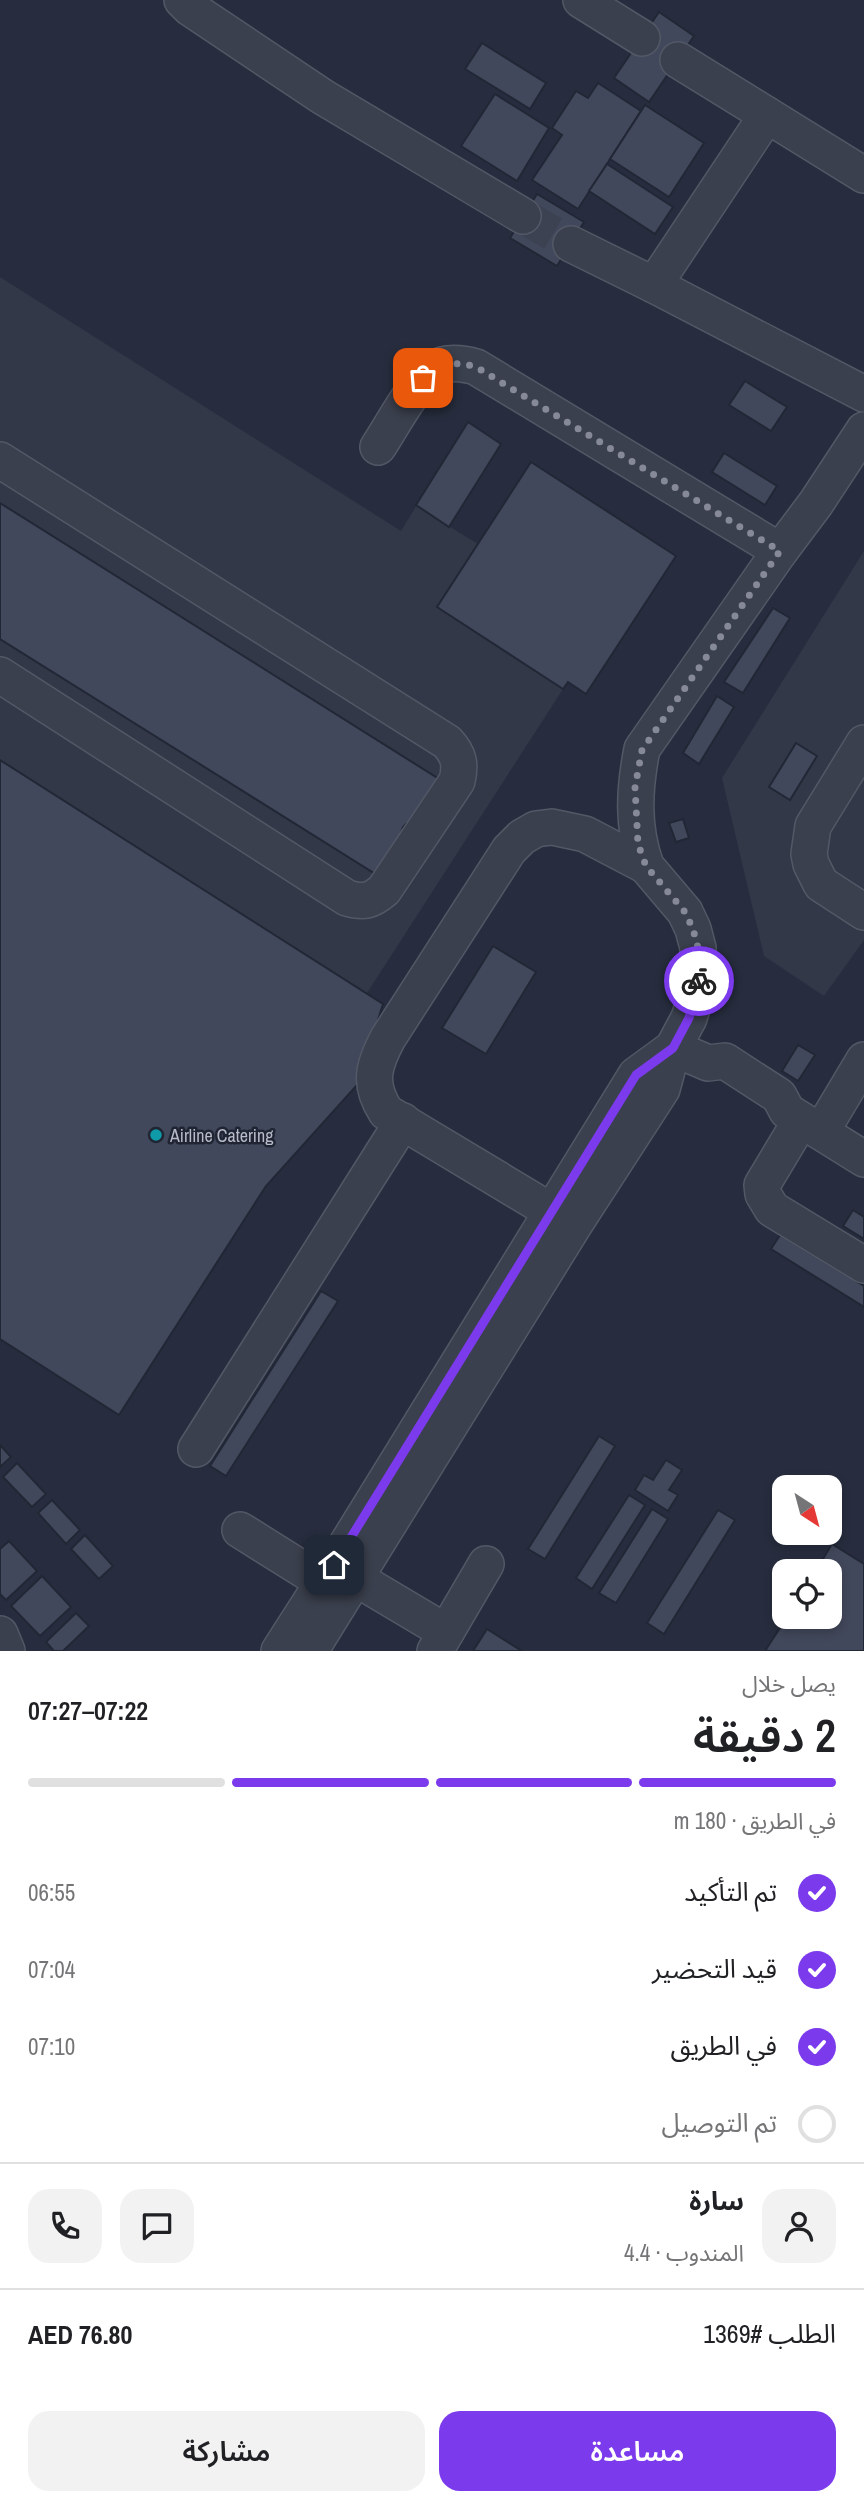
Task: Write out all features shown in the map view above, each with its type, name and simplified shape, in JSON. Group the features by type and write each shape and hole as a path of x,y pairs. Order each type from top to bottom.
{"lane":[{"path":"182,0 323,97 523,216"},
{"path":"581,0 642,38"},
{"path":"678,60 864,175"},
{"path":"654,285 767,115"},
{"path":"571,244 864,394"},
{"path":"378,447 423,378 435,368 455,363 476,367 780,551"},
{"path":"279,1651 338,1575 564,1218 662,1089 673,1048 689,1018 698,990 698,948 685,912 646,866 638,844 635,787 642,750 816,503 864,430"},
{"path":"0,460 447,742 457,753 461,767 457,781 384,890 373,900 361,902 347,898 0,675"},
{"path":"864,743 813,826 809,854 821,884 864,912"},
{"path":"564,1218 386,1112 376,1098 376,1059 509,850 529,833 552,827 585,835 646,866"},
{"path":"673,1048 708,1063 712,1077 750,1101 770,1111 803,1121 864,1159"},
{"path":"864,1060 803,1121 762,1185 766,1202 772,1209 864,1265"},
{"path":"196,1448 403,1121"},
{"path":"240,1530 338,1575 440,1642 486,1564"},
{"path":"310,1651 338,1575"},
{"path":"0,1634 7,1651"}],"shaded area":[{"path":"0,277 401,531 468,422 501,444 450,527 478,544 531,462 676,556 586,694 568,682 563,689 367,993 383,1004 358,1084 266,1186 119,1415 0,1339"},
{"path":"864,551 864,940 824,996 764,956 722,778"}],"building":[{"path":"659,12 694,36 649,102 614,78"},
{"path":"482,43 546,83 530,109 465,69"},
{"path":"598,83 641,111 578,209 532,180 562,135 552,128 576,91 588,98"},
{"path":"495,94 549,128 517,181 461,146"},
{"path":"645,105 704,143 669,197 610,159"},
{"path":"607,164 673,207 655,234 589,191"},
{"path":"537,194 584,222 557,266 510,238"},
{"path":"745,381 787,407 771,431 729,405"},
{"path":"468,422 501,444 449,527 416,505"},
{"path":"724,453 777,486 765,505 712,472"},
{"path":"531,462 676,556 586,694 568,682 563,689 437,607"},
{"path":"0,503 447,784 403,827 385,880 0,639"},
{"path":"773,608 790,618 743,693 724,682"},
{"path":"717,696 734,707 699,764 683,753"},
{"path":"796,743 817,756 790,800 769,787"},
{"name":"Airline Catering","path":"0,760 383,1004 358,1084 266,1186 119,1415 0,1339"},
{"path":"683,819 689,838 676,842 669,823"},
{"path":"493,946 536,972 486,1054 442,1028"},
{"path":"798,1045 815,1055 798,1081 782,1071"},
{"path":"853,1210 864,1217 864,1239 843,1226"},
{"path":"780,1235 864,1286 864,1307 771,1249"},
{"path":"321,1291 338,1301 226,1476 210,1466"},
{"path":"599,1436 615,1446 545,1559 528,1549"},
{"path":"0,1445 11,1457 0,1467"},
{"path":"666,1460 682,1470 669,1490 678,1495 668,1511 635,1490 644,1475 653,1480"},
{"path":"17,1463 46,1494 32,1507 3,1477"},
{"path":"629,1495 645,1505 592,1589 576,1578"},
{"path":"52,1500 80,1530 66,1544 38,1513"},
{"path":"652,1509 668,1519 616,1603 599,1593"},
{"path":"718,1510 735,1520 664,1634 647,1623"},
{"path":"85,1535 113,1566 99,1579 71,1549"},
{"path":"9,1541 37,1571 6,1600 0,1594 0,1549"},
{"path":"834,1545 864,1564 864,1651 765,1651 779,1629 842,1629 842,1559 823,1559"},
{"path":"42,1576 71,1607 40,1636 11,1606"},
{"path":"76,1613 89,1626 63,1651 54,1651 46,1642"},
{"path":"487,1629 522,1651 473,1651"}],"tunnel":[{"path":"523,216 571,244"}],"way so far":[{"path":"423,378 435,368 448,364 462,363 476,367 780,551 642,750 635,787 638,844 646,866 685,912 693,929 698,948 699,981"}],"place":[{"name":"Airline Catering","path":"156,1135"}],"route":[{"path":"334,1565 636,1075 673,1048 689,1018 699,981"}]}
